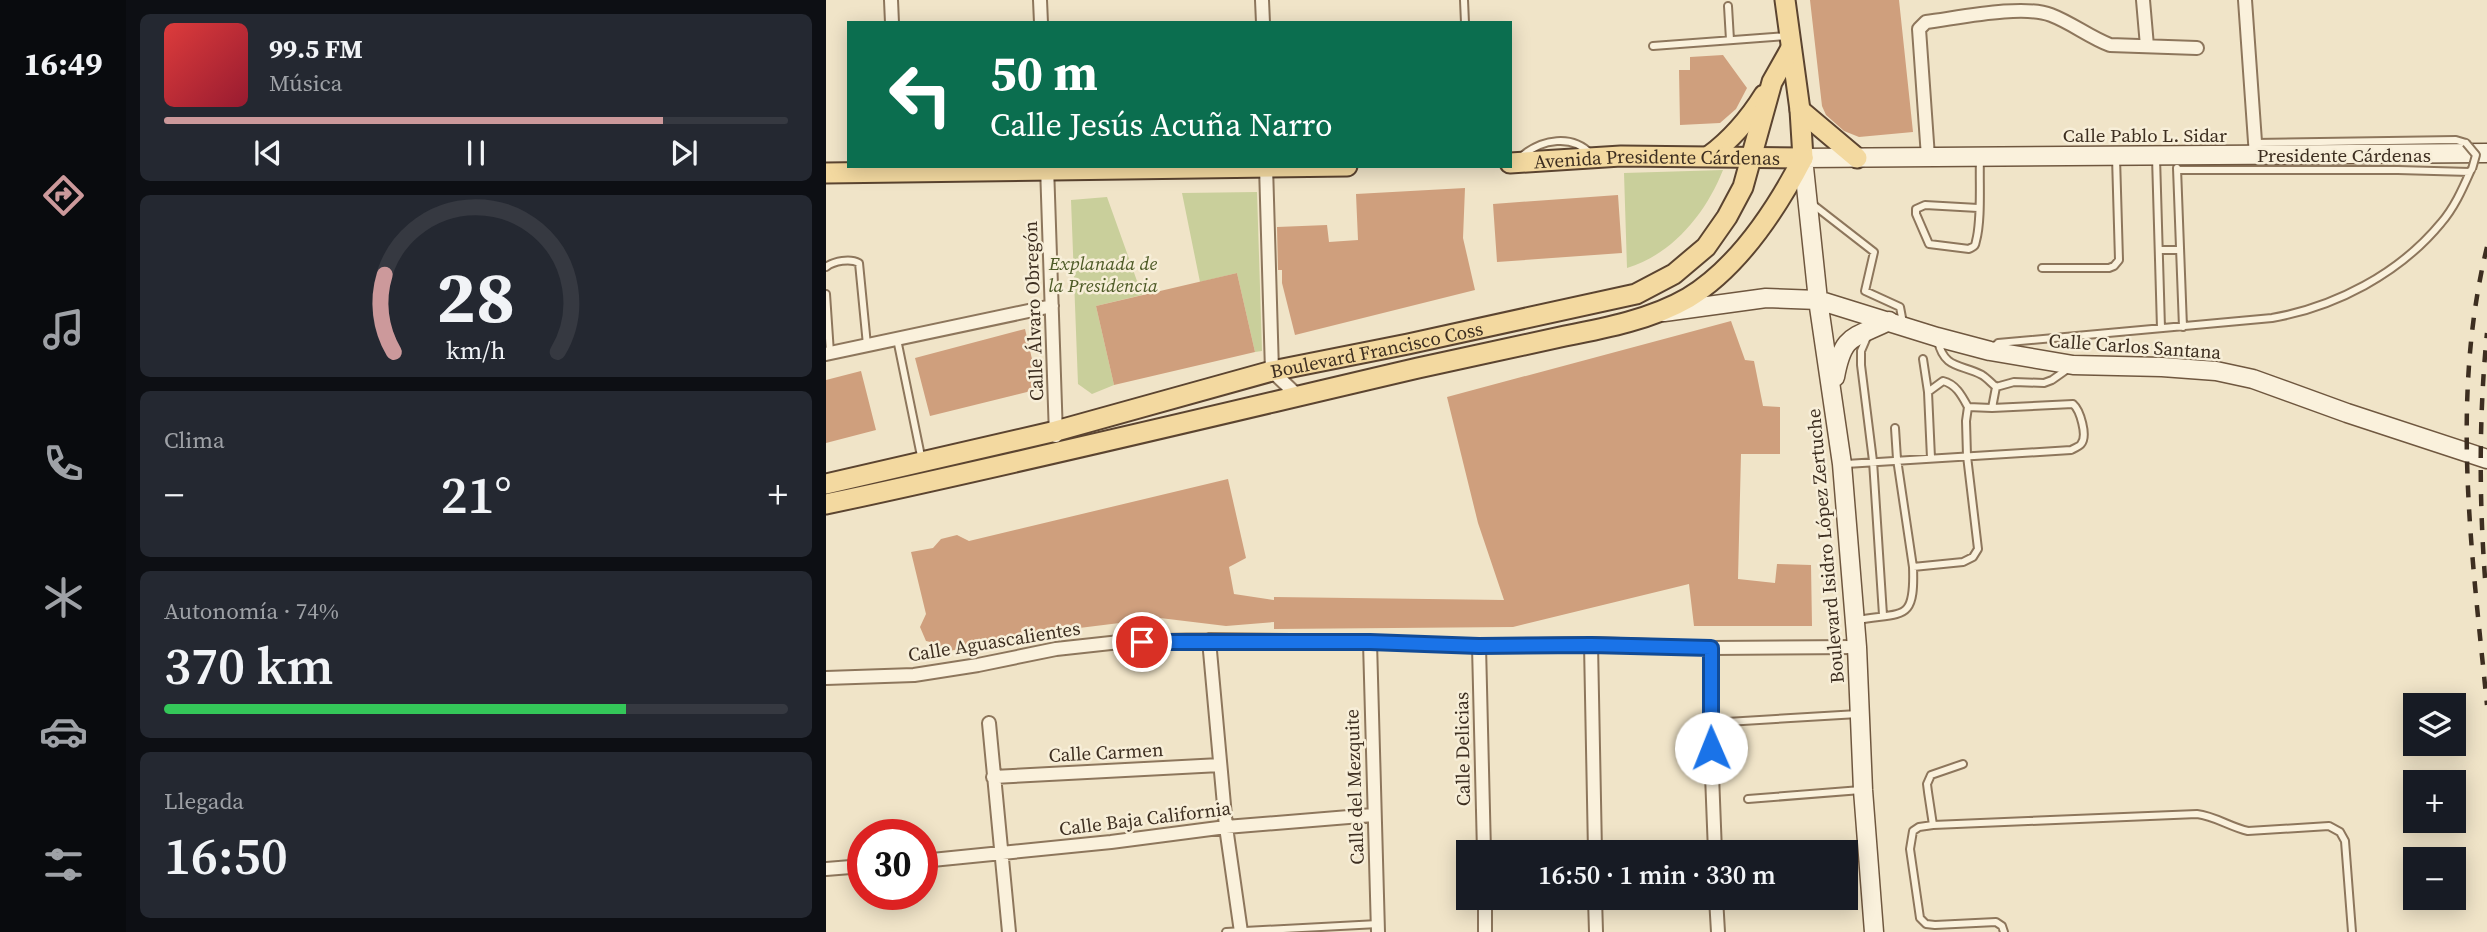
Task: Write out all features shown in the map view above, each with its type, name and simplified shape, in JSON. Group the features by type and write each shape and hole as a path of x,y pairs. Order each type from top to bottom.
{"main road":[{"path":"1785,0 1800,110 1803,158"},
{"name":"Boulevard Francisco Coss","path":"826,484 1056,431 1272,371 1636,294 1674,274 1706,247 1727,217 1743,187 1772,82 1789,43"},
{"path":"1709,156 1739,130 1756,109 1772,82"},
{"path":"1800,110 1857,158"},
{"name":"Avenida Presidente Cárdenas","path":"1512,162 1709,156 1803,158"},
{"name":"Boulevard Francisco Coss","path":"826,504 1609,327 1650,314 1688,298 1724,271 1772,211 1803,158"},
{"path":"826,173 899,169 1156,168"},
{"path":"1420,368 1433,357 1537,315"},
{"path":"1347,385 1408,361 1411,353 1408,344"}],"street":[{"path":"891,0 892,21"},
{"path":"1040,0 1041,21"},
{"path":"1262,0 1263,21"},
{"path":"2049,0 2050,14"},
{"path":"2143,0 2147,46"},
{"path":"2245,0 2256,150"},
{"path":"1928,157 1920,25 1926,22 1998,13 2050,14 2110,45 2197,48"},
{"name":"Calle Pablo L. Sidar","path":"1803,158 2156,155 2176,162 2256,150 2487,153"},
{"name":"Boulevard Isidro López Zertuche","path":"1803,158 1818,300 1842,464 1857,647 1863,790 1874,932"},
{"path":"1266,168 1272,371 1299,397"},
{"name":"Calle Álvaro Obregón","path":"1047,169 1056,454"},
{"name":"Calle Carlos Santana","path":"1650,314 1766,298 1818,300 1888,325 1990,351 2073,365 2216,371 2253,379 2487,459"},
{"path":"828,353 1052,306"},
{"path":"1832,391 1840,352 1851,339 1888,325"},
{"path":"1209,640 1226,827 1241,932"},
{"name":"Calle Aguascalientes","path":"826,678 914,675 1056,649 1120,642 1209,640 1479,646 1857,647"},
{"name":"Calle del Mezquite","path":"1370,642 1378,928"},
{"path":"1591,645 1595,840"},
{"name":"Calle Delicias","path":"1479,646 1484,840"},
{"path":"1711,648 1710,723 1715,840"},
{"path":"989,723 1009,932"},
{"name":"Calle Carmen","path":"993,777 1220,765"},
{"name":"Calle Baja California","path":"938,860 1226,827 1373,815"},
{"path":"826,869 847,867"},
{"path":"1485,910 1485,932"},
{"path":"1595,910 1596,932"},
{"path":"1717,910 1718,932"}],"lane":[{"path":"1464,0 1465,21"},
{"path":"1728,6 1730,40"},
{"path":"1653,46 1730,40 1789,43"},
{"name":"Presidente Cárdenas","path":"2176,162 2471,171 2476,155 2466,143 2456,140 2256,150"},
{"path":"2042,268 2109,268 2119,260 2116,155"},
{"path":"2156,155 2161,328"},
{"path":"1979,208 1925,205 1916,209 1916,214 1930,244 1969,249 1976,241 1979,208 1980,156"},
{"path":"2176,162 2183,327"},
{"path":"1990,351 1998,343 2183,327 2305,312 2351,293 2390,270 2441,224 2471,171"},
{"path":"1808,200 1874,252 1865,291 1900,307 1888,325 1863,342 1861,365 1873,461 1883,615"},
{"path":"2159,250 2180,250"},
{"path":"826,267 835,262 853,260 859,263 867,345"},
{"path":"826,294 828,353"},
{"path":"1937,337 1940,352 1945,358 1980,374 1996,387"},
{"path":"897,339 923,461"},
{"path":"1923,359 1928,392 1931,458"},
{"path":"1996,387 2014,382 2044,383 2073,365"},
{"path":"1913,567 1963,562 1973,557 1978,549 1967,456 1968,407 1958,390 1948,382 1943,381 1928,392"},
{"path":"1992,408 1996,387"},
{"path":"1842,464 2071,450 2084,440 2081,414 2073,404 1968,407"},
{"path":"1855,620 1895,615 1906,610 1912,602 1913,567 1895,428"},
{"path":"1710,723 1860,714"},
{"path":"1933,825 1927,783 1931,775 1963,764"},
{"path":"1748,799 1863,790"},
{"path":"2004,932 2002,926 1996,922 1935,925 1926,924 1920,919 1911,841 1913,831 1919,827 1933,825 2197,814 2248,831 2329,826 2340,832 2345,841 2352,932"},
{"path":"1226,932 1378,928"}],"green space":[{"path":"1723,170 1707,201 1686,230 1659,253 1627,268 1624,173"},
{"name":"Explanada de la Presidencia","path":"1257,192 1262,351 1255,352 1237,273 1200,282 1182,193"},
{"name":"Explanada de la Presidencia","path":"1107,197 1142,295 1096,306 1114,385 1092,394 1078,384 1071,200"}],"building":[{"path":"1810,0 1899,0 1913,132 1859,137 1844,131 1826,115 1822,106"},
{"path":"1723,55 1747,88 1736,109 1720,123 1680,125 1679,70 1690,70 1690,57"},
{"path":"1465,188 1463,238 1475,290 1295,335 1282,283 1282,270 1278,270 1277,227 1327,225 1329,242 1358,240 1356,194"},
{"path":"1618,195 1622,253 1497,262 1493,204"},
{"path":"1237,273 1255,352 1114,385 1096,306"},
{"path":"1731,321 1745,360 1754,361 1763,406 1780,407 1780,454 1741,454 1738,579 1775,583 1777,564 1811,565 1812,626 1694,626 1689,584 1513,627 1274,629 1274,622 1226,626 1160,618 1055,631 938,653 935,643 926,641 920,627 926,614 911,552 933,548 941,539 957,535 969,541 1228,479 1246,558 1229,567 1234,594 1274,600 1274,597 1504,600 1478,523 1447,397"},
{"path":"1025,329 1039,389 930,416 915,358"},
{"path":"861,371 876,430 826,443 826,380"}],"railway":[{"path":"2487,247 2469,361 2467,419 2475,591 2487,705"},
{"path":"2485,578 2481,456 2487,333"}],"route":[{"path":"1142,642 1209,640 1711,648 1711,748"}]}
